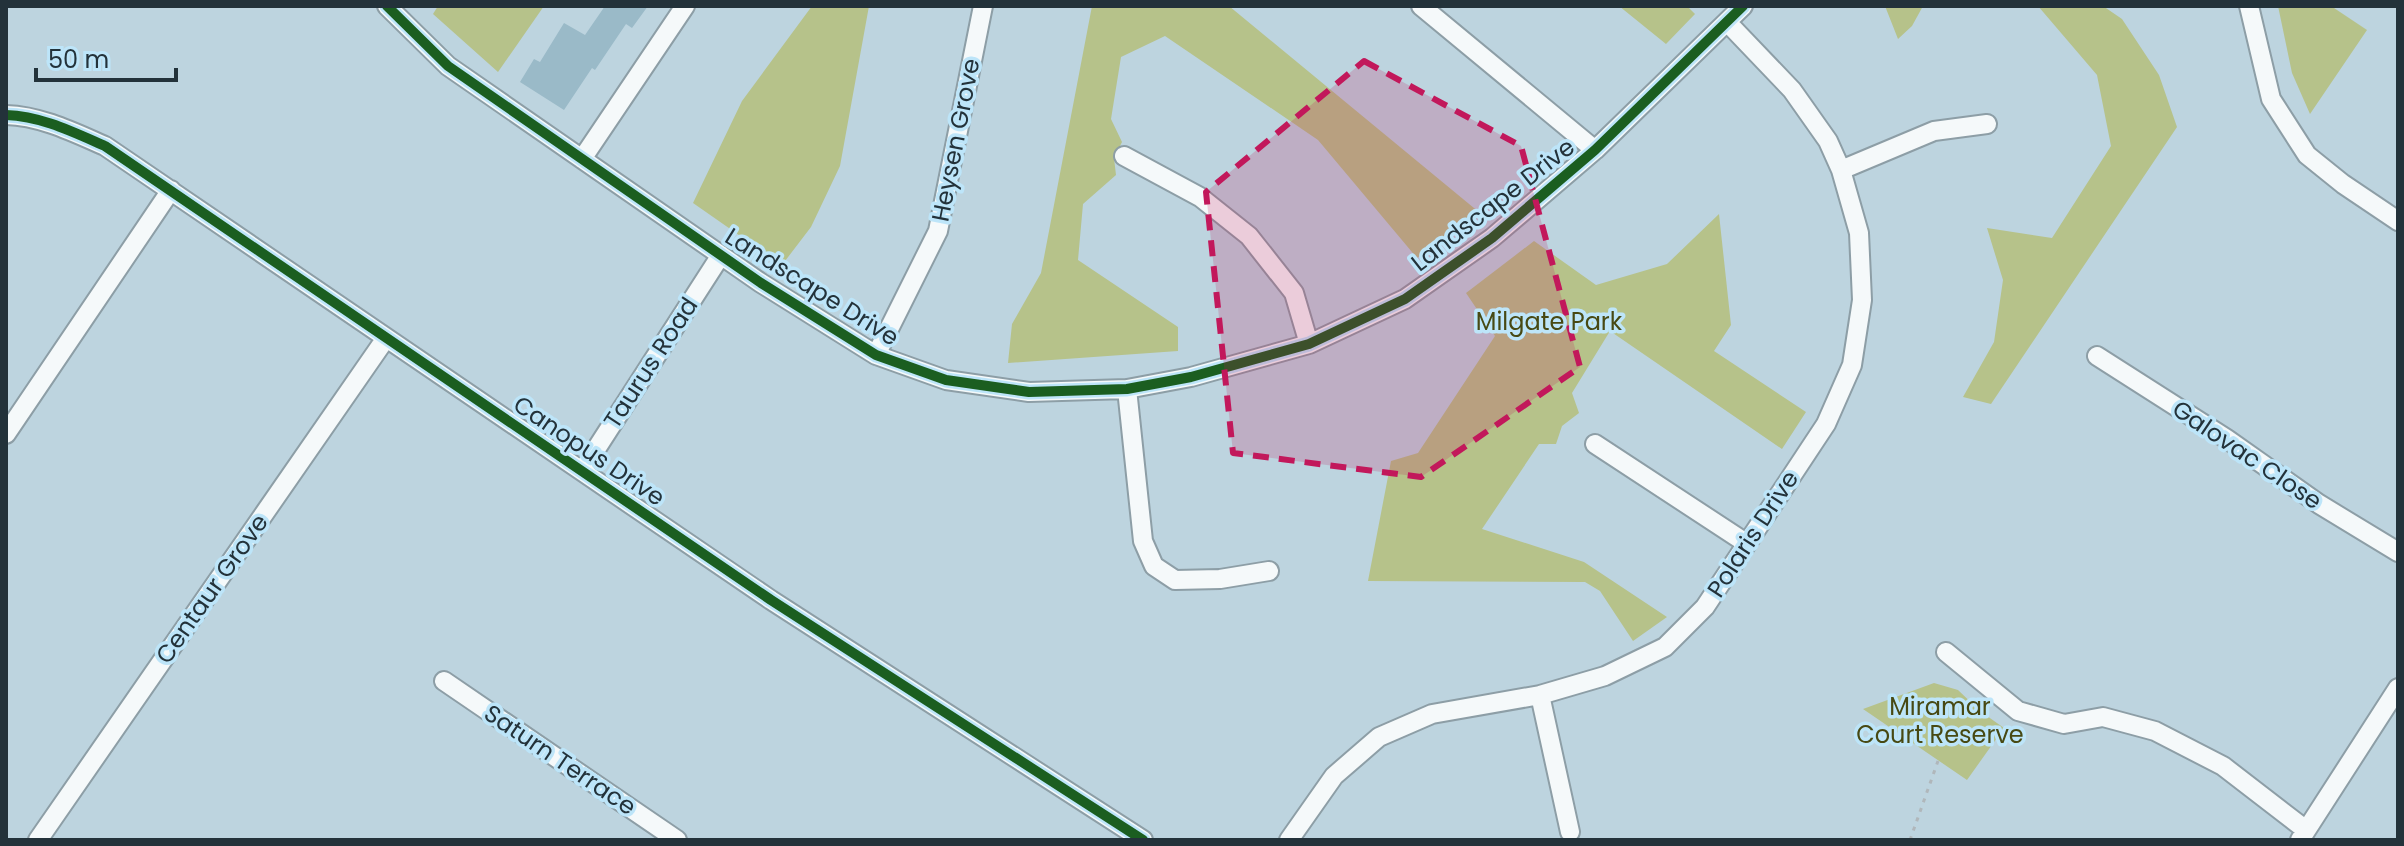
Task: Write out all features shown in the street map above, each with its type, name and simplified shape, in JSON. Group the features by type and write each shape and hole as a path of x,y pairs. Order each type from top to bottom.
{"street":[{"name":"Landscape Drive","path":"387,6 448,66 761,283 876,355 946,380 1029,392 1127,389 1191,377 1309,344 1405,299 1492,238 1595,150 1743,6"},
{"path":"582,159 685,6"},
{"name":"Heysen Grove","path":"876,355 938,231 983,6"},
{"path":"1421,6 1595,150"},
{"path":"2249,6 2271,99 2307,155 2398,221"},
{"name":"Polaris Drive","path":"1289,840 1334,776 1379,737 1432,714 1540,695 1605,676 1665,647 1705,607 1826,424 1852,365 1862,300 1859,233 1841,170 1828,141 1792,90 1727,22"},
{"name":"Canopus Drive","path":"6,115 56,125 105,146 771,600 1143,840"},
{"path":"1841,170 1934,131 1987,124"},
{"path":"1124,156 1200,197 1249,236 1294,293 1309,344"},
{"path":"6,434 171,190"},
{"name":"Taurus Road","path":"582,471 721,255"},
{"name":"Centaur Grove","path":"38,840 386,338"},
{"name":"Galovac Close","path":"2097,356 2227,439 2319,504 2398,552"},
{"path":"1127,389 1143,541 1154,566 1175,580 1220,579 1269,571"},
{"path":"1595,444 1746,543"},
{"path":"1946,652 2018,711 2064,724 2103,717 2155,731 2223,766 2303,835 2392,710 2398,688"},
{"name":"Saturn Terrace","path":"444,681 677,840"},
{"path":"1540,695 1570,832"}],"path":[{"path":"1910,840 1938,761"}],"highlighted area":[{"path":"1364,61 1521,146 1580,367 1421,477 1233,453 1206,192"}],"green space":[{"path":"438,6 544,6 498,72 433,14"},
{"path":"812,6 869,6 840,166 811,227 782,265 693,203 742,101"},
{"path":"1092,6 1229,6 1480,213 1417,258 1318,140 1165,36 1121,57 1111,119 1122,142 1114,158 1116,175 1083,204 1078,260 1178,327 1178,351 1008,363 1012,324 1041,273"},
{"path":"1619,6 1687,6 1695,14 1666,44"},
{"path":"1885,6 1923,6 1912,26 1898,39"},
{"path":"2038,6 2103,6 2122,19 2159,75 2177,127 1991,404 1963,397 1994,342 2003,280 1987,228 2052,238 2111,146 2097,75"},
{"path":"2278,6 2331,6 2367,30 2310,114 2292,73"},
{"name":"Milgate Park","path":"1719,214 1731,325 1714,351 1806,412 1782,449 1610,331 1572,393 1579,413 1562,426 1556,444 1539,444 1482,529 1584,562 1667,617 1633,641 1600,591 1585,582 1368,581 1391,461 1418,453 1495,336 1466,293 1534,241 1596,285 1667,264"},
{"name":"Miramar Court Reserve","path":"1934,683 1958,690 2004,728 1967,780 1863,709"}],"building":[{"path":"605,6 648,6 632,28 626,24 564,110 520,82 534,59 540,62 564,23 585,35"}],"cycle path":[{"path":"387,6 448,66 761,283 876,355 946,380 1029,392 1127,389 1191,377 1309,344 1405,299 1492,238 1595,150 1743,6"},
{"path":"6,115 44,122 105,146 771,600 1143,840"}]}
